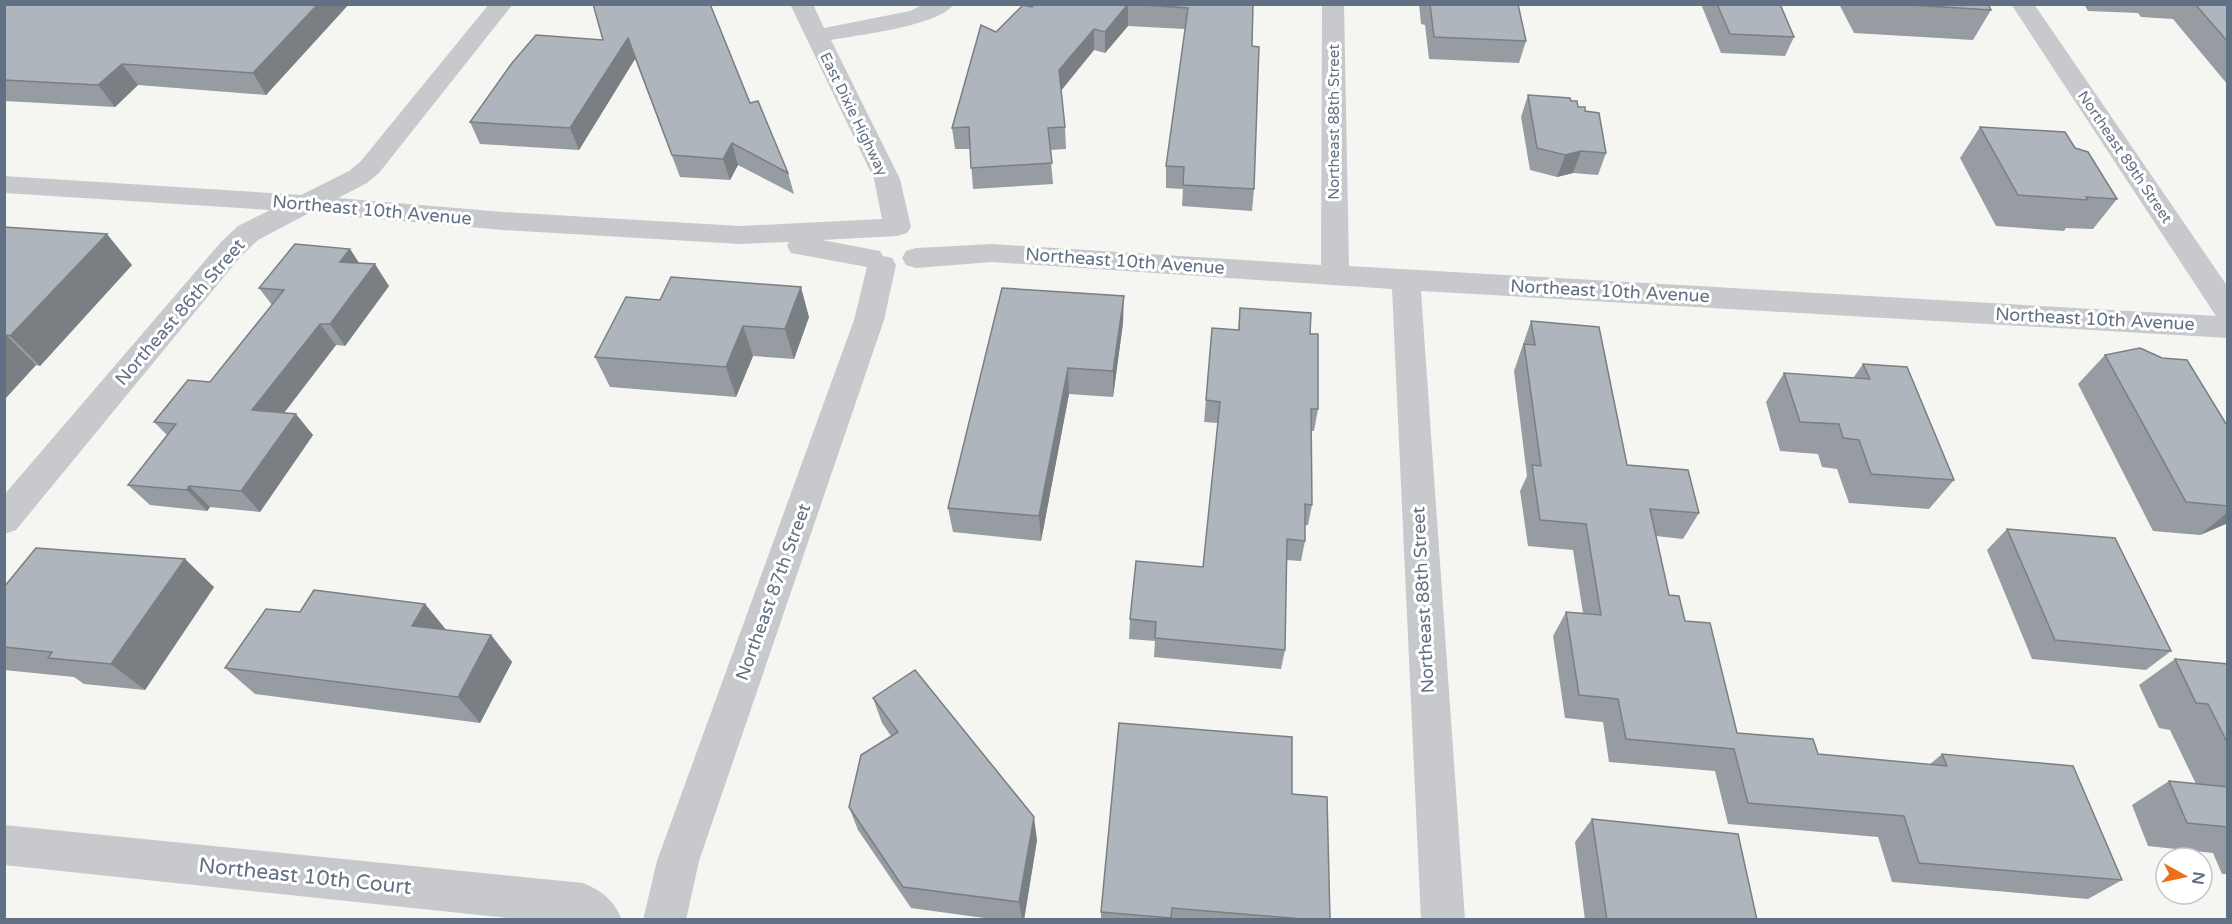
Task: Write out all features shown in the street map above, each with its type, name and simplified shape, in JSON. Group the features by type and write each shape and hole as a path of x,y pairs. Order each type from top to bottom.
{"street":[{"name":"Northeast 86th Street","path":"4,520 231,249 249,233 370,168 502,4"},
{"name":"East Dixie Highway","path":"801,4 886,179 896,245"},
{"path":"817,36 917,17 943,4"},
{"name":"Northeast 88th Street","path":"1333,4 1335,275"},
{"name":"Northeast 89th Street","path":"2022,4 2228,310"},
{"name":"Northeast 10th Avenue","path":"4,184 305,204 503,221 1406,280 2228,327"},
{"name":"Northeast 87th Street","path":"663,920 678,861 896,245"},
{"name":"Northeast 88th Street","path":"1406,280 1425,642 1443,920"},
{"name":"Northeast 10th Court","path":"4,844 584,904 601,920"}],"building":[{"path":"5,4 318,4 253,73 122,64 98,85 4,80"},
{"path":"593,4 710,4 750,103 758,101 788,173 732,143 723,159 672,155 628,38 570,128 470,122 512,63 536,35 603,40"},
{"path":"1035,4 1128,4 1105,32 1094,29 1059,70 1065,127 1048,128 1052,163 971,168 969,127 952,128 981,25 996,32 1023,5 1032,7"},
{"path":"1129,4 1253,4 1252,46 1259,47 1254,189 1183,185 1184,167 1166,166 1188,8"},
{"path":"1430,4 1518,4 1526,41 1434,37"},
{"path":"1717,4 1780,4 1794,37 1730,34"},
{"path":"1893,4 1988,4 1991,10"},
{"path":"2195,4 2228,4 2228,42"},
{"path":"1528,95 1570,98 1571,101 1577,101 1578,107 1585,107 1585,111 1599,113 1606,153 1581,151 1565,155 1537,148"},
{"path":"1980,127 2065,132 2075,148 2088,152 2117,199 2086,197 2088,200 2018,195"},
{"path":"4,227 107,234 10,336 4,337"},
{"path":"295,244 350,249 340,262 375,264 330,324 320,324 252,410 296,414 241,491 189,486 187,490 128,485 176,424 154,422 188,380 210,382 284,290 259,288"},
{"path":"671,277 801,287 785,329 743,326 726,367 595,357 626,297 660,300"},
{"path":"1002,288 1124,296 1113,371 1068,368 1039,516 948,508"},
{"path":"1240,308 1311,313 1310,334 1318,334 1318,409 1311,409 1312,505 1305,504 1305,541 1287,539 1285,650 1155,638 1156,622 1130,619 1136,561 1203,567 1220,402 1206,400 1212,328 1239,330"},
{"path":"1531,321 1599,327 1627,465 1688,470 1699,513 1650,509 1669,595 1679,596 1685,621 1710,623 1737,733 1813,739 1818,754 1947,766 1942,754 2073,766 2122,880 1919,863 1904,816 1748,803 1734,749 1626,739 1618,699 1579,695 1566,612 1601,615 1586,524 1540,520 1532,465 1541,466 1524,344 1535,345"},
{"path":"2140,348 2162,358 2187,360 2228,427 2228,506 2186,502 2105,355"},
{"path":"1863,364 1907,367 1954,480 1871,474 1859,440 1843,438 1839,424 1800,422 1784,373 1870,379"},
{"path":"2007,529 2115,538 2171,651 2055,640"},
{"path":"36,548 185,559 111,664 48,658 52,652 4,647 4,587"},
{"path":"314,590 425,604 412,626 491,635 458,697 225,668 266,609 300,612"},
{"path":"2175,659 2228,664 2228,744 2208,704 2196,703"},
{"path":"915,670 1034,817 1019,902 903,887 849,807 861,755 898,732 873,698"},
{"path":"1119,723 1292,737 1292,794 1327,797 1330,920 1172,908 1171,918 1101,912"},
{"path":"2169,781 2228,787 2228,827 2187,823"},
{"path":"1592,819 1738,834 1757,920 1607,920"}]}
